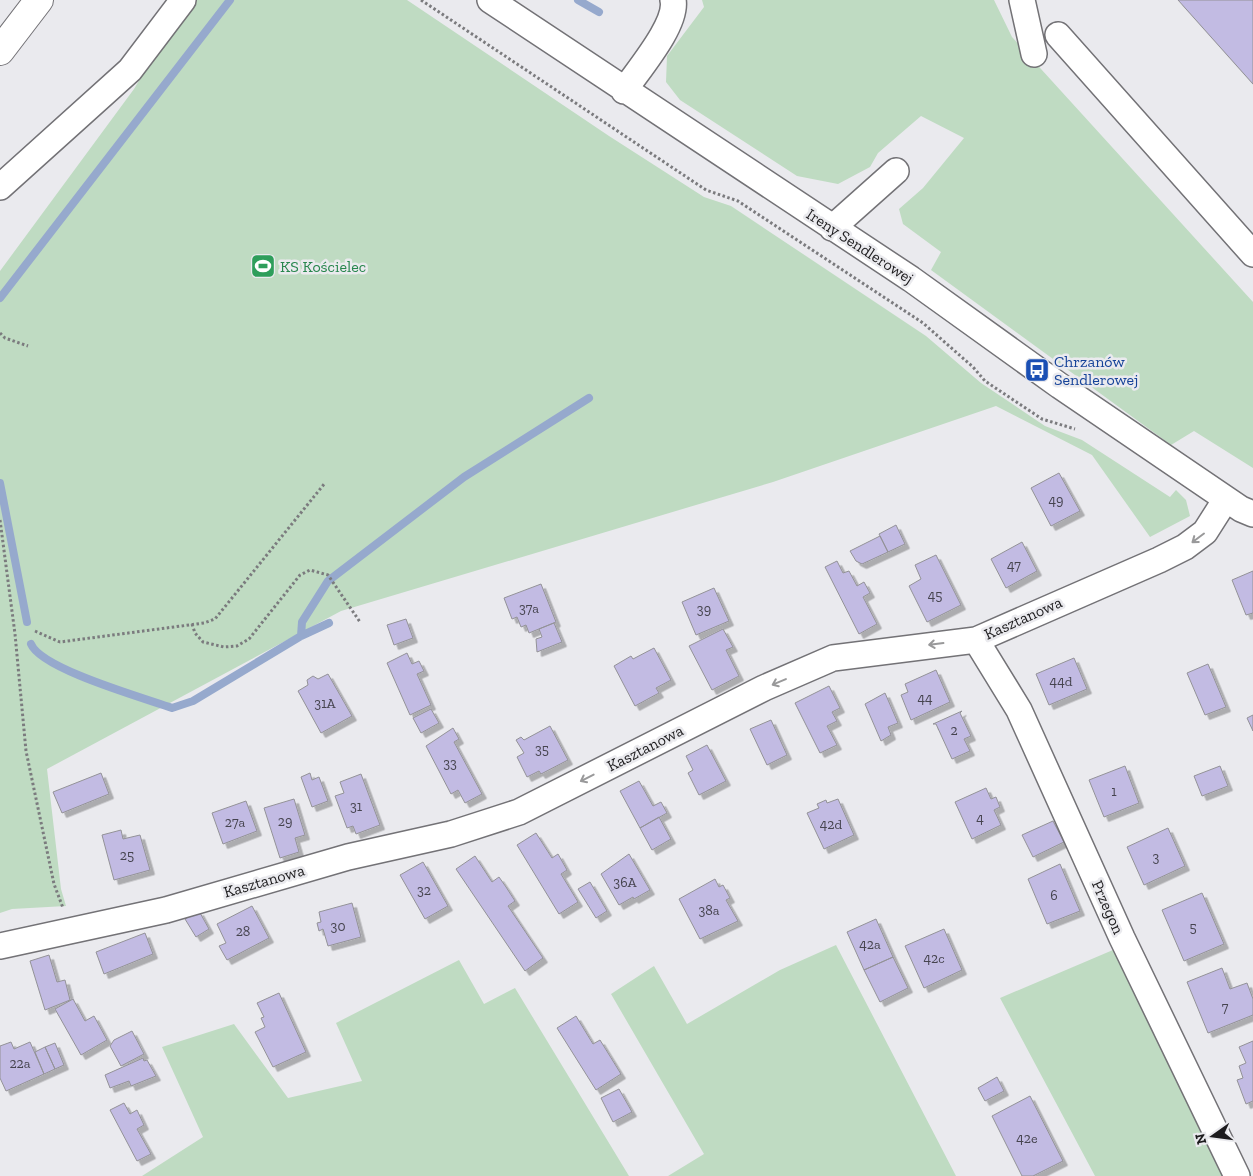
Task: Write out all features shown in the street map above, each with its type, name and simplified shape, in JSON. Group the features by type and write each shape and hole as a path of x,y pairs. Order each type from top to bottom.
{"main road":[{"path":"0,51 39,0"}],"street":[{"path":"0,187 130,70 183,0"},
{"name":"Ireny Sendlerowej","path":"490,0 910,280 1060,386 1226,499"},
{"path":"624,91 669,24 674,10 673,0"},
{"path":"1022,0 1034,54"},
{"path":"1058,35 1253,254"},
{"path":"832,228 896,171"},
{"path":"1226,499 1253,514"},
{"name":"Kasztanowa","path":"0,946 158,912 348,856 451,834 519,812 764,688 833,658 976,640 1185,547 1205,532 1226,499"},
{"name":"Przegon","path":"976,640 1019,710 1122,938 1237,1176"}],"path":[{"path":"421,0 706,190 738,201 923,323 973,367 985,381 1042,419 1082,430"},
{"path":"0,333 5,338 28,346"},
{"path":"35,631 60,642 192,624 215,619 325,483"},
{"path":"0,520 15,634 26,751 54,884 67,918 67,932"},
{"path":"192,624 195,633 203,642 224,647 237,646 249,639 300,575 310,570 328,576 360,622"}],"green space":[{"path":"187,0 407,0 609,136 704,197 731,206 926,336 981,383 1045,426 1082,440 1170,497 1176,490 1186,500 1190,516 1150,537 1092,455 996,406 773,482 341,611 47,769 61,889 66,906 12,909 0,913 0,271 134,89"},
{"path":"702,0 994,0 1012,37 1253,302 1253,468 1194,431 1171,445 931,270 941,252 903,224 899,209 923,188 964,138 921,116 878,153 870,167 838,184 797,176 680,100 666,82 667,56 704,7"},
{"path":"836,945 956,1176 668,1176 704,1154 611,994 654,966 687,1024 780,970"},
{"path":"1120,947 1226,1176 1095,1176 1000,998"},
{"path":"459,960 484,1004 515,988 629,1176 142,1176 203,1137 162,1047 234,1024 288,1098 362,1081 336,1023"}],"building":[{"path":"1178,0 1253,0 1253,84"},
{"path":"1059,473 1080,511 1051,526 1031,488"},
{"path":"896,525 905,544 888,552 879,534"},
{"path":"880,536 888,552 862,564 856,561 850,551"},
{"path":"1022,542 1037,571 1006,588 991,559"},
{"path":"936,555 961,605 927,622 909,586 921,579 915,565"},
{"path":"837,561 843,573 849,571 857,586 864,582 870,593 863,597 877,624 859,634 825,567"},
{"path":"1253,571 1253,613 1246,615 1232,580"},
{"path":"541,584 556,622 529,633 526,625 521,627 517,617 512,619 504,598"},
{"path":"714,588 729,621 696,635 682,602"},
{"path":"406,619 413,638 394,645 387,625"},
{"path":"554,623 562,642 537,652 536,639 542,637 539,629"},
{"path":"723,629 733,647 726,650 739,676 712,690 689,646"},
{"path":"654,648 671,680 656,688 659,693 635,706 614,666 631,656 633,659"},
{"path":"407,653 412,664 419,661 424,671 417,674 431,705 410,715 387,663"},
{"path":"1074,658 1087,689 1049,705 1036,674"},
{"path":"1208,664 1226,707 1205,715 1187,673"},
{"path":"936,670 950,702 911,720 901,695 908,692 905,684"},
{"path":"328,674 352,716 321,733 298,691 308,685 307,680 313,676 318,679"},
{"path":"829,686 840,708 832,712 837,721 827,726 837,745 820,753 795,703"},
{"path":"885,693 898,723 888,727 891,735 881,741 865,704"},
{"path":"431,709 439,723 421,733 413,718"},
{"path":"962,711 960,713 971,736 964,739 970,751 952,759 936,724 933,724"},
{"path":"1253,715 1253,731 1247,718"},
{"path":"771,720 787,755 767,765 750,729"},
{"path":"550,726 568,760 541,774 539,771 527,777 517,757 524,753 516,740 521,737 524,740"},
{"path":"453,728 459,739 454,742 482,794 465,803 458,790 451,794 426,746"},
{"path":"707,745 726,781 699,795 688,773 693,770 686,756"},
{"path":"1125,766 1139,803 1104,817 1089,780"},
{"path":"1220,766 1228,786 1202,796 1194,776"},
{"path":"101,773 109,794 62,813 53,792"},
{"path":"310,773 312,780 319,777 328,801 312,807 301,777"},
{"path":"361,774 380,825 356,834 353,826 347,828 335,796 344,793 340,782"},
{"path":"639,781 653,806 661,802 667,813 640,828 620,791"},
{"path":"986,788 991,799 996,797 1000,807 994,810 1001,825 972,839 955,802"},
{"path":"294,799 305,835 295,838 299,852 280,858 264,808"},
{"path":"838,799 854,835 824,849 807,813 819,808 817,804 826,800 827,803"},
{"path":"246,801 257,831 223,844 212,813"},
{"path":"659,817 671,839 652,850 640,828"},
{"path":"1053,821 1064,842 1033,857 1022,835"},
{"path":"1168,828 1185,866 1144,885 1127,847"},
{"path":"121,830 123,839 140,835 150,870 114,880 102,835"},
{"path":"536,833 552,858 558,854 567,870 561,874 578,902 559,914 517,845"},
{"path":"629,854 650,890 619,905 601,874"},
{"path":"475,856 492,882 499,877 506,887 515,901 508,906 543,958 525,971 456,869"},
{"path":"423,862 448,906 425,919 400,875"},
{"path":"1060,864 1080,911 1047,924 1028,879"},
{"path":"715,879 719,887 723,885 730,898 726,900 738,921 700,939 679,899"},
{"path":"590,882 607,911 596,918 578,889"},
{"path":"1202,893 1224,944 1184,961 1162,910"},
{"path":"352,903 361,937 328,946 323,929 319,931 317,923 321,922 319,912"},
{"path":"252,906 269,938 227,960 219,946 226,943 217,924"},
{"path":"199,911 209,929 196,937 185,919"},
{"path":"876,919 893,957 864,970 847,932"},
{"path":"944,929 962,970 924,988 905,946"},
{"path":"145,933 153,954 104,974 96,952"},
{"path":"49,955 57,982 65,980 70,1000 45,1010 30,961"},
{"path":"893,957 908,988 880,1002 864,970"},
{"path":"1222,968 1230,989 1247,983 1253,999 1253,1015 1208,1033 1187,982"},
{"path":"279,993 306,1052 273,1067 255,1032 265,1027 261,1018 264,1017 257,1003"},
{"path":"73,999 85,1021 94,1016 107,1040 81,1055 55,1009"},
{"path":"576,1016 593,1044 600,1040 621,1074 596,1090 557,1028"},
{"path":"132,1031 144,1054 121,1066 110,1046 114,1040"},
{"path":"1253,1041 1253,1101 1246,1104 1237,1080 1243,1078 1239,1066 1246,1063 1239,1047"},
{"path":"11,1042 14,1049 30,1042 44,1074 6,1091 0,1078 0,1046"},
{"path":"55,1043 64,1065 55,1069 45,1047"},
{"path":"45,1047 55,1069 44,1074 35,1052"},
{"path":"143,1058 144,1061 147,1060 156,1076 131,1086 129,1081 110,1088 105,1075"},
{"path":"997,1077 1004,1091 985,1101 978,1088"},
{"path":"619,1089 632,1112 613,1122 601,1098"},
{"path":"1030,1096 1063,1161 1033,1176 1022,1176 992,1116"},
{"path":"124,1103 130,1114 137,1110 144,1125 137,1129 151,1154 137,1161 110,1110"}],"waterway":[{"path":"0,298 230,0"},
{"path":"578,0 599,12"},
{"path":"301,636 302,622 328,581 464,477 589,398"},
{"path":"0,483 27,622"},
{"path":"31,644 39,654 73,673 172,708 193,701 301,636 329,623"}],"place":[{"name":"KS Kościelec","path":"263,266"},
{"name":"Chrzanów Sendlerowej","path":"1037,370"}]}
